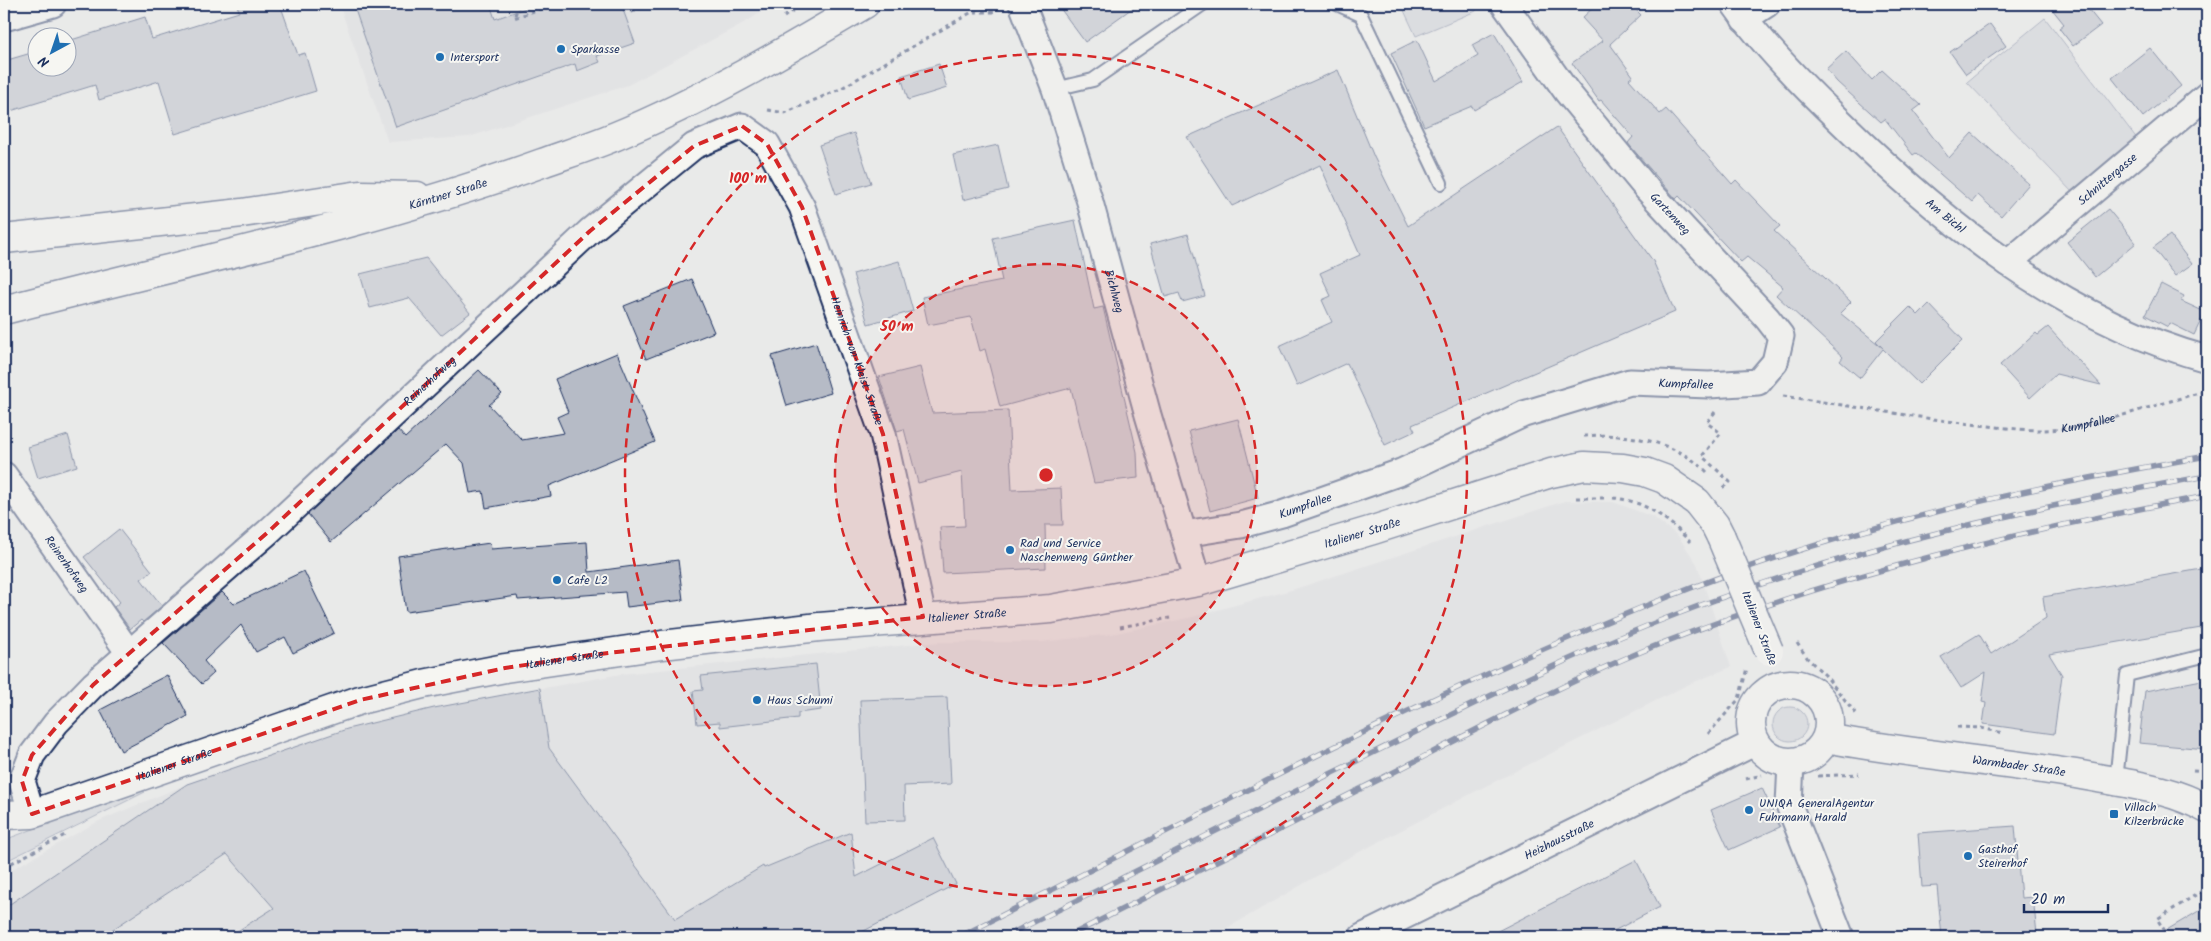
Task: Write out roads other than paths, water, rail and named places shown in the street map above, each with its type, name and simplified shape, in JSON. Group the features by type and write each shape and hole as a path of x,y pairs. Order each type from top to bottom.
{"street":[{"path":"4,18 54,4"},
{"name":"Kärntner Straße","path":"4,310 324,231 446,196 615,137 692,102 865,4"},
{"name":"Bichlweg","path":"1022,4 1055,89 1090,202 1148,415 1198,582"},
{"name":"Gartenweg","path":"1504,4 1567,92 1647,189 1781,336 1775,362 1758,382 1709,385"},
{"path":"1739,11 1767,4"},
{"name":"Am Bichl","path":"1739,11 1818,100 1895,175 1960,229 2008,263 2096,316 2170,348 2207,359"},
{"name":"Schnittergasse","path":"2008,263 2207,95"},
{"name":"Heinrich-von-Kleist-Straße","path":"742,126 767,144 802,207 882,434 923,617"},
{"name":"Reinerhofweg","path":"32,814 22,781 32,754 56,723 129,653 268,532 590,231 694,146 742,126"},
{"path":"4,239 242,213 360,195 446,196"},
{"name":"Kumpfallee","path":"1184,534 1241,525 1282,514 1402,472 1524,414 1630,382 1709,385"},
{"name":"Italiener Straße","path":"4,815 32,814 360,700 423,684 505,668 662,645 819,626 1051,609 1198,582 1373,530 1551,473 1584,466 1623,468 1645,472 1664,479 1697,502 1715,525 1721,537 1758,658 1780,685"},
{"name":"Reinerhofweg","path":"4,475 129,653"},
{"path":"1793,683 1805,686 1816,693 1824,702 1829,713 1830,726 1827,738 1823,746 1809,758 1791,763 1770,757 1756,742 1751,731 1754,707 1760,697 1780,685 1793,683"},
{"name":"Warmbader Straße","path":"1827,738 2041,767 2148,786 2194,801 2207,809"},
{"name":"Heizhausstraße","path":"1362,937 1756,742"},
{"path":"1791,763 1790,805 1841,937"},
{"name":"Italiener Straße","path":"4,835 32,814"}],"lane":[{"path":"1055,89 1093,80 1203,4"},
{"path":"1337,4 1361,15 1441,183"},
{"path":"2116,781 2127,675 2207,655"}],"railway":[{"path":"959,937 1412,709 1504,666 1691,588 1754,565 1881,526 2076,481 2207,456"},
{"path":"1004,937 1473,704 1569,659 1666,618 1776,579 1897,543 2020,513 2207,476"},
{"path":"1067,937 1527,704 1630,656 1665,642 1798,595 1933,556 2069,524 2207,496"}],"place":[{"name":"Sparkasse","path":"561,49"},
{"name":"Intersport","path":"440,57"},
{"name":"Rad und Service Naschenweng Günther","path":"1010,550"},
{"name":"Cafe L2","path":"557,580"},
{"name":"Haus Schumi","path":"757,700"},
{"name":"UNIQA GeneralAgentur Fuhrmann Harald","path":"1749,810"},
{"name":"Villach Kilzerbrücke","path":"2114,814"},
{"name":"Gasthof Steirerhof","path":"1968,856"}]}
